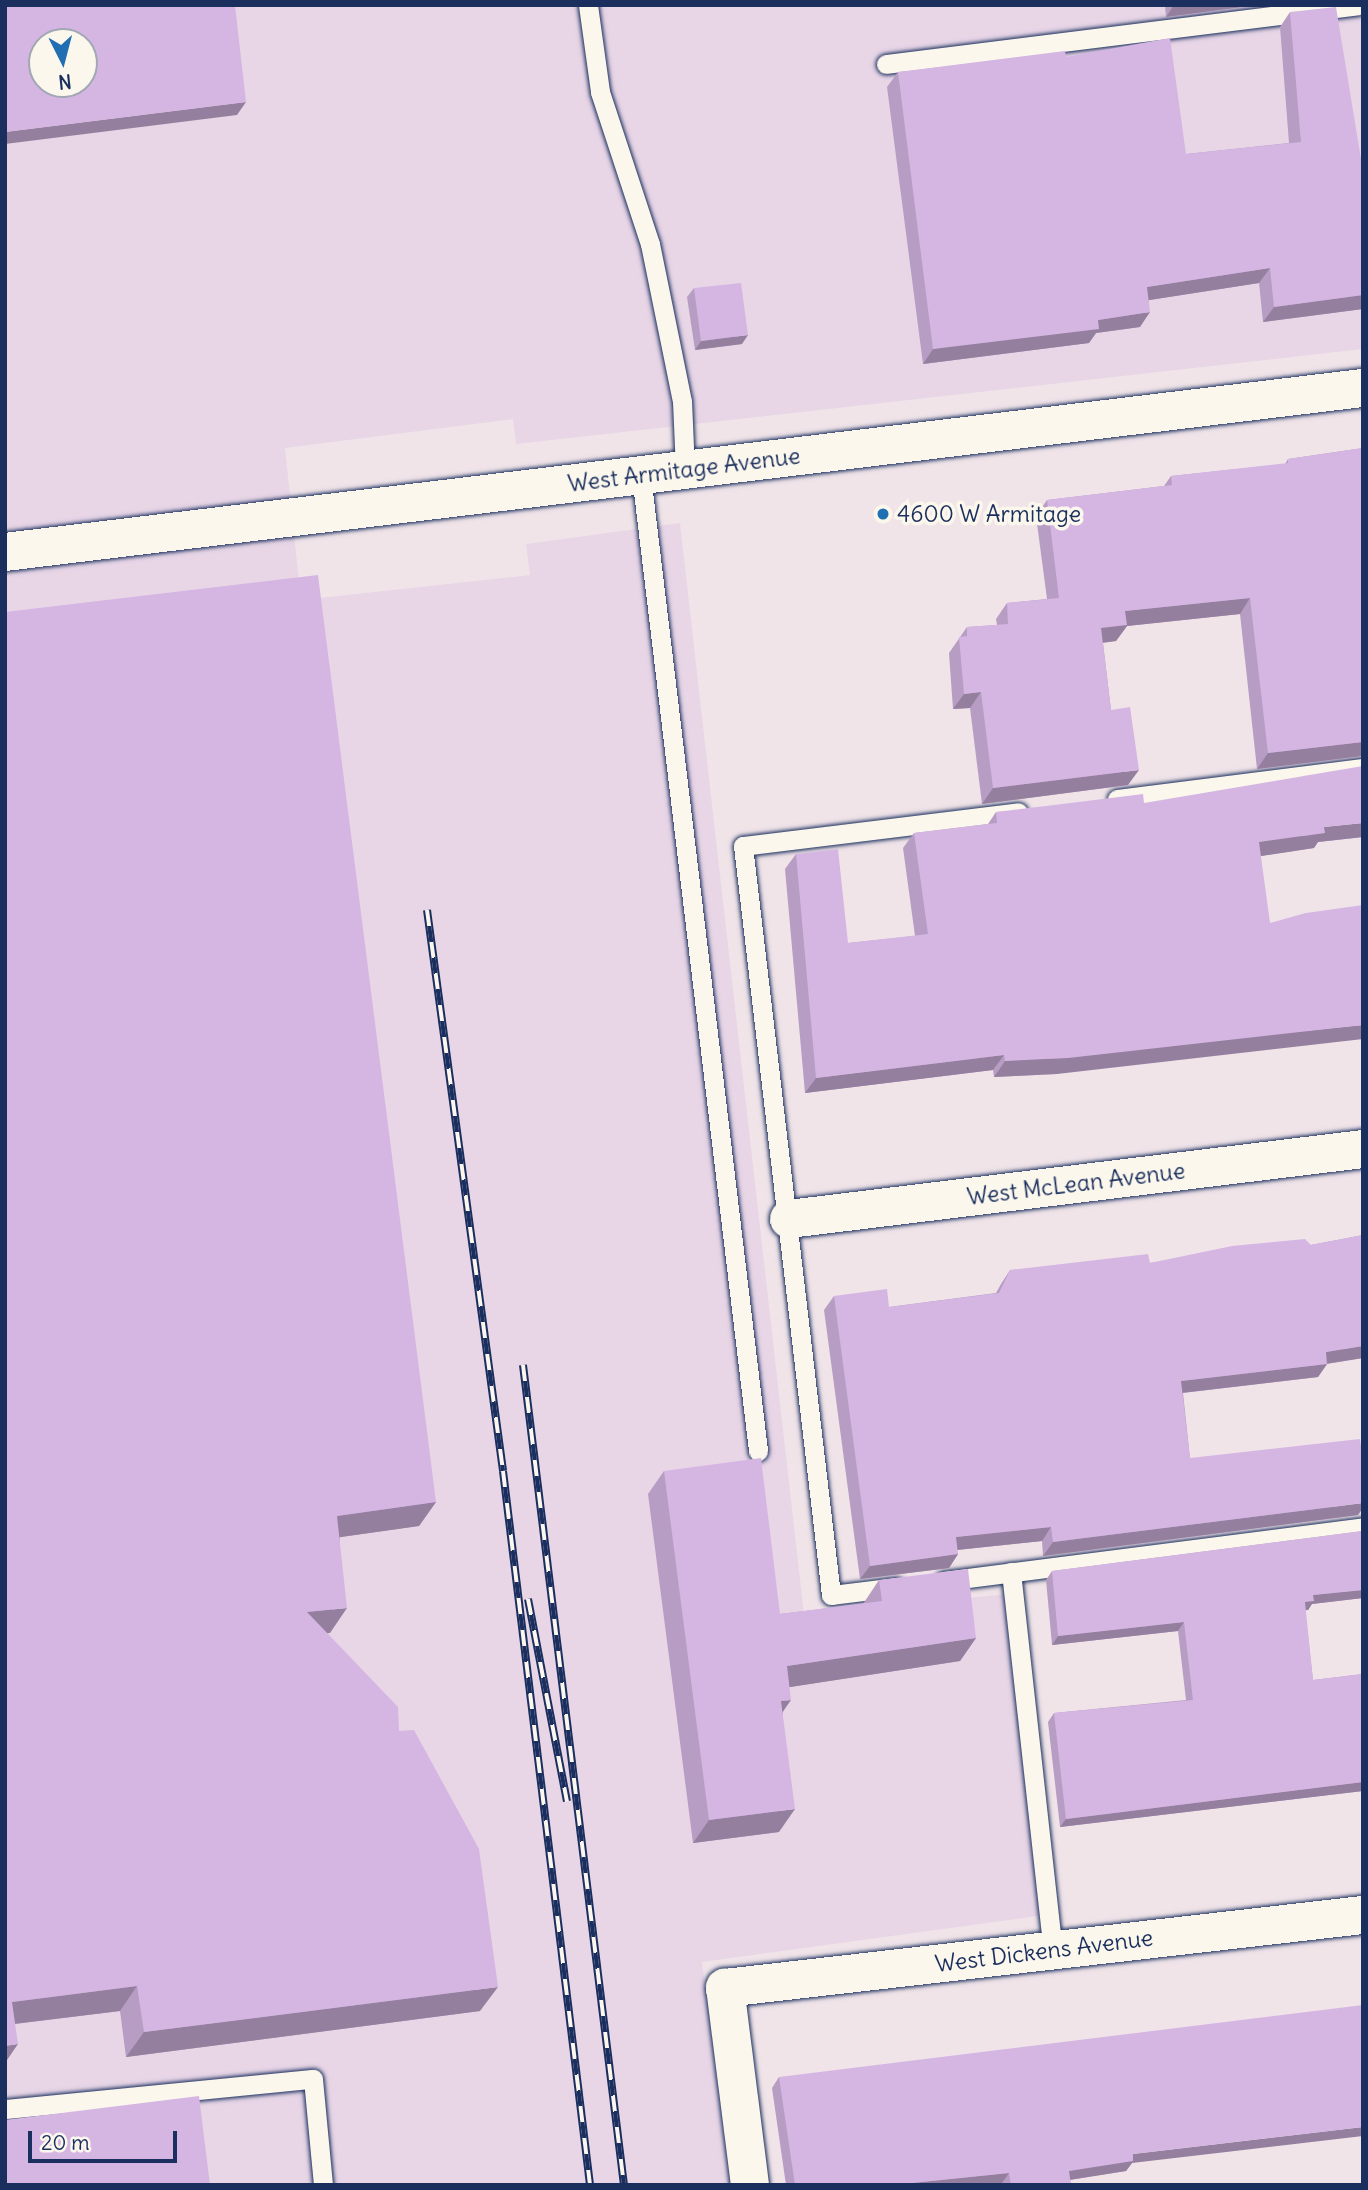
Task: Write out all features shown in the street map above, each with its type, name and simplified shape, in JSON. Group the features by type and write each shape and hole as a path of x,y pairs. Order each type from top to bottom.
{"street":[{"name":"West Armitage Avenue","path":"5,552 1363,388"},
{"name":"West McLean Avenue","path":"789,1219 1363,1149"},
{"name":"West Dickens Avenue","path":"750,2185 724,1988 1363,1915"}],"lane":[{"path":"588,5 600,92 650,244 682,401 685,470"},
{"path":"886,64 1358,5"},
{"path":"641,475 758,1451"},
{"path":"1101,801 1363,768"},
{"path":"1032,810 743,846 789,1219 831,1595 1363,1527"},
{"path":"1011,1572 1053,1950"},
{"path":"5,2109 313,2079 323,2185"}],"shaded area":[{"path":"5,5 1363,5 1363,349 516,444 513,419 285,448 301,600 530,575 526,544 680,523 804,1614 1007,1594 1045,1915 702,1962 730,2185 5,2185"}],"building":[{"path":"5,5 235,5 246,102 5,132"},
{"path":"1336,7 1363,159 1363,295 1274,307 1270,268 1147,287 1150,312 1098,320 1099,329 933,349 898,72 1065,51 1066,57 1170,38 1186,154 1301,142 1290,12"},
{"path":"741,283 748,335 701,341 694,288"},
{"path":"1363,448 1363,742 1268,753 1250,598 1125,611 1127,625 1101,628 1111,710 1130,707 1139,770 993,788 981,692 964,694 959,637 967,636 967,627 1008,624 1007,603 1059,598 1047,500 1172,485 1171,476 1288,463 1288,459"},
{"path":"318,575 436,1502 337,1516 347,1608 307,1612 398,1707 399,1731 414,1730 479,1849 498,1987 144,2032 137,1986 12,2002 18,2044 5,2046 5,612"},
{"path":"1363,766 1363,823 1324,827 1325,833 1259,842 1270,923 1306,913 1363,905 1363,1025 1068,1058 1005,1061 1004,1055 816,1078 796,854 838,849 848,943 928,934 914,833 997,823 996,812 1143,794 1144,803"},
{"path":"1363,1235 1363,1346 1326,1352 1327,1364 1181,1381 1190,1458 1360,1439 1363,1503 1053,1542 1051,1527 956,1537 958,1554 870,1566 834,1296 887,1289 889,1307 999,1293 1010,1270 1148,1254 1150,1263 1232,1246 1305,1239 1311,1245"},
{"path":"761,1458 780,1614 882,1601 879,1580 968,1569 976,1638 787,1666 791,1700 781,1701 795,1809 709,1820 664,1471"},
{"path":"1363,1531 1363,1590 1313,1595 1314,1601 1305,1602 1313,1680 1363,1674 1363,1782 1066,1819 1054,1713 1193,1700 1184,1622 1058,1636 1052,1571"},
{"path":"1363,2005 1363,2127 1133,2154 1133,2161 1069,2171 1071,2185 1011,2185 1009,2173 912,2185 795,2185 779,2077"},
{"path":"199,2096 210,2185 5,2185 5,2120"}],"railway":[{"path":"427,910 503,1471 590,2185"},
{"path":"523,1365 624,2185"},
{"path":"528,1599 567,1801"}],"place":[{"name":"4600 W Armitage","path":"883,514"}]}
